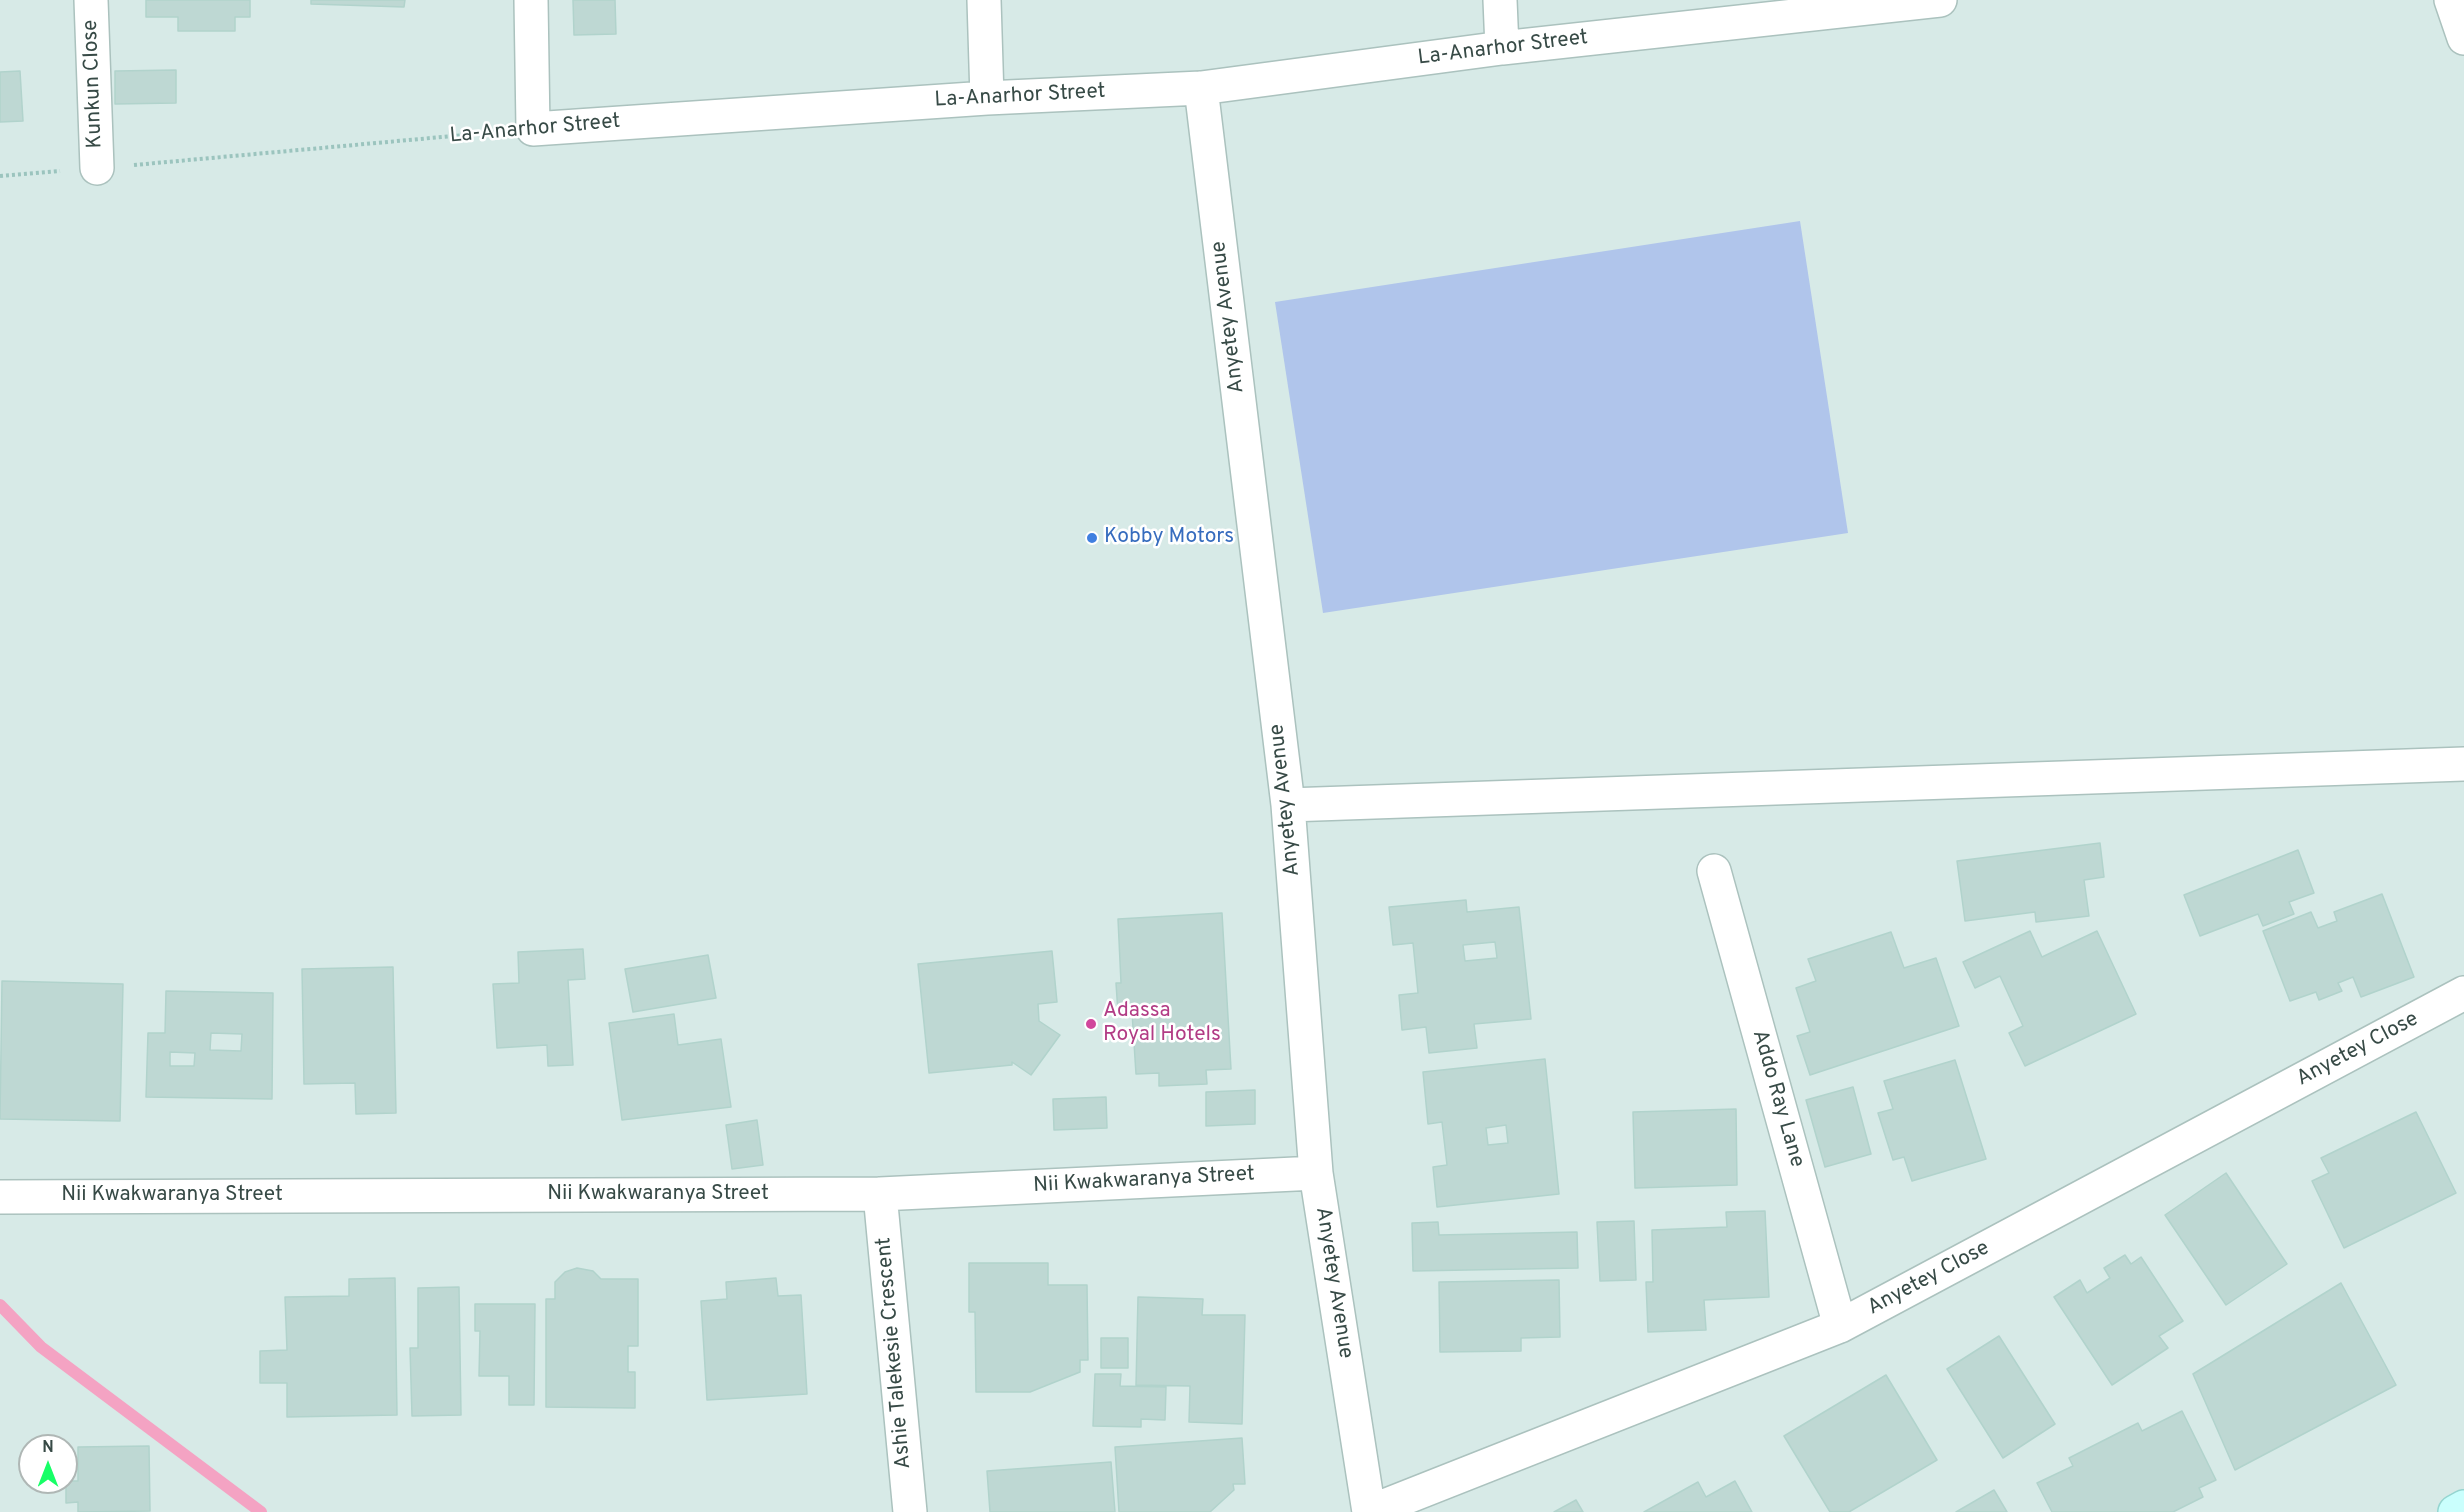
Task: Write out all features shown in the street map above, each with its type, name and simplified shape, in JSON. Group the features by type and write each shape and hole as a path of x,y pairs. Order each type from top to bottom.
{"main road":[{"path":"2455,1512 2464,1507"}],"street":[{"name":"Kunkun Close","path":"91,0 97,168"},
{"path":"531,0 533,129"},
{"path":"984,0 987,98"},
{"path":"1500,0 1502,48"},
{"name":"La-Anarhor Street","path":"533,129 987,98 1201,88 1502,48 1940,0"},
{"path":"2451,0 2464,38"},
{"name":"Anyetey Avenue","path":"1201,88 1288,805 1316,1173 1369,1512"},
{"path":"1288,805 2464,764"},
{"name":"Addo Ray Lane","path":"1714,871 1840,1326"},
{"name":"Anyetey Close","path":"1369,1512 1840,1326 2464,993"},
{"name":"Nii Kwakwaranya Street","path":"0,1197 880,1194 1316,1173"},
{"name":"Ashie Talekesie Crescent","path":"880,1194 910,1512"}],"path":[{"name":"La-Anarhor Street","path":"0,176 533,129"}],"shaded area":[{"path":"0,0 2464,0 2464,1512 0,1512"},
{"path":"1800,221 1848,533 1323,613 1275,302"}],"building":[{"path":"146,0 250,0 250,17 235,17 235,31 178,31 178,17 146,17"},
{"path":"311,0 405,0 404,7 311,4"},
{"path":"573,0 615,0 616,34 574,35"},
{"path":"176,70 176,103 115,104 115,71"},
{"path":"20,71 23,121 0,122 0,72"},
{"path":"2100,843 2104,877 2084,880 2089,916 2036,922 2035,912 1965,921 1957,861"},
{"path":"2298,850 2314,893 2289,902 2294,914 2263,926 2258,914 2200,936 2184,895"},
{"path":"2382,894 2414,977 2361,997 2353,977 2338,983 2342,991 2319,1000 2316,992 2290,1001 2263,931 2311,912 2318,928 2337,921 2334,912"},
{"path":"1466,900 1467,912 1519,907 1531,1019 1474,1024 1477,1048 1429,1053 1426,1027 1402,1030 1399,995 1418,993 1413,943 1393,945 1389,907","holes":["1495,942 1497,958 1465,961 1463,945"]},
{"path":"1222,913 1231,1069 1206,1070 1207,1084 1159,1086 1159,1073 1136,1074 1132,1012 1118,1013 1116,983 1121,983 1118,919"},
{"path":"2030,931 2042,957 2097,931 2136,1014 2025,1066 2009,1033 2023,1026 2000,976 1975,988 1963,962"},
{"path":"1891,932 1904,968 1936,958 1959,1026 1810,1075 1797,1036 1810,1032 1796,988 1816,981 1808,959"},
{"path":"583,949 585,979 568,980 573,1065 548,1066 547,1045 497,1048 493,984 519,983 518,952"},
{"path":"1052,951 1057,1002 1038,1004 1039,1021 1060,1035 1031,1075 1012,1062 1012,1065 929,1073 918,964"},
{"path":"708,955 716,998 633,1012 625,969"},
{"path":"393,967 396,1113 356,1114 355,1083 304,1084 302,969"},
{"path":"2,981 123,984 120,1121 0,1119"},
{"path":"166,991 273,993 272,1099 146,1097 148,1033 165,1033","holes":["211,1033 242,1034 241,1051 210,1050","170,1052 195,1053 194,1066 170,1066"]},
{"path":"674,1014 678,1045 721,1039 731,1107 622,1120 609,1023"},
{"path":"1545,1059 1559,1194 1437,1207 1433,1167 1447,1165 1442,1122 1428,1124 1423,1072","holes":["1506,1125 1508,1143 1488,1145 1486,1128"]},
{"path":"1955,1060 1986,1159 1912,1181 1904,1157 1893,1160 1878,1113 1893,1109 1884,1081"},
{"path":"1853,1087 1871,1154 1825,1167 1806,1100"},
{"path":"1255,1090 1255,1124 1206,1126 1206,1092"},
{"path":"1106,1097 1107,1128 1054,1130 1053,1099"},
{"path":"1736,1109 1737,1185 1635,1188 1633,1112"},
{"path":"2416,1112 2456,1193 2344,1248 2312,1181 2329,1173 2321,1158"},
{"path":"757,1120 763,1165 732,1169 726,1125"},
{"path":"2226,1173 2287,1264 2226,1305 2165,1215"},
{"path":"1765,1211 1769,1297 1704,1300 1706,1330 1648,1332 1646,1282 1653,1282 1652,1230 1727,1227 1726,1212"},
{"path":"1634,1221 1636,1280 1600,1281 1597,1222"},
{"path":"1438,1222 1439,1235 1577,1232 1578,1268 1413,1271 1412,1223"},
{"path":"2125,1255 2131,1264 2141,1257 2183,1321 2159,1336 2168,1348 2112,1385 2054,1297 2080,1280 2087,1293 2110,1278 2104,1268"},
{"path":"969,1263 1048,1263 1048,1285 1087,1285 1088,1360 1080,1360 1080,1372 1030,1392 976,1392 975,1312 969,1312"},
{"path":"577,1268 593,1271 601,1279 638,1279 638,1346 628,1346 628,1372 635,1372 635,1408 546,1407 546,1299 555,1299 555,1282 565,1272"},
{"path":"395,1278 397,1415 287,1417 287,1383 260,1383 260,1351 287,1350 285,1297 349,1296 349,1279"},
{"path":"776,1278 778,1296 801,1295 807,1394 707,1400 701,1301 727,1299 726,1282"},
{"path":"1559,1280 1560,1337 1521,1338 1521,1351 1440,1352 1439,1282"},
{"path":"2341,1283 2396,1385 2235,1470 2193,1374"},
{"path":"459,1287 461,1415 412,1416 410,1348 418,1348 418,1288"},
{"path":"1138,1297 1203,1299 1202,1315 1245,1315 1242,1424 1189,1422 1190,1386 1136,1385"},
{"path":"475,1304 535,1304 534,1405 509,1405 509,1376 479,1376 480,1331 475,1331"},
{"path":"1999,1336 2055,1424 2003,1458 1947,1369"},
{"path":"1101,1338 1128,1338 1128,1368 1101,1368"},
{"path":"1095,1374 1121,1374 1120,1386 1166,1387 1165,1420 1141,1419 1141,1427 1093,1426"},
{"path":"1886,1375 1937,1460 1849,1512 1830,1512 1784,1436"},
{"path":"2182,1411 2216,1480 2199,1488 2203,1497 2173,1512 2052,1512 2037,1483 2073,1466 2069,1458 2138,1423 2142,1431"},
{"path":"1242,1438 1245,1484 1233,1484 1234,1490 1210,1512 1119,1512 1115,1447"},
{"path":"149,1446 150,1511 78,1512 78,1502 66,1503 66,1494 78,1494 78,1447"},
{"path":"1111,1462 1115,1512 990,1512 987,1471"},
{"path":"1735,1481 1752,1512 1644,1512 1698,1482 1706,1497"},
{"path":"1994,1490 2007,1512 1956,1512"},
{"path":"1576,1500 1583,1512 1554,1512"}],"waterway":[{"path":"0,1305 41,1347 261,1512"}],"place":[{"name":"Kobby Motors","path":"1092,538"},
{"name":"Adassa Royal Hotels","path":"1091,1024"}]}
